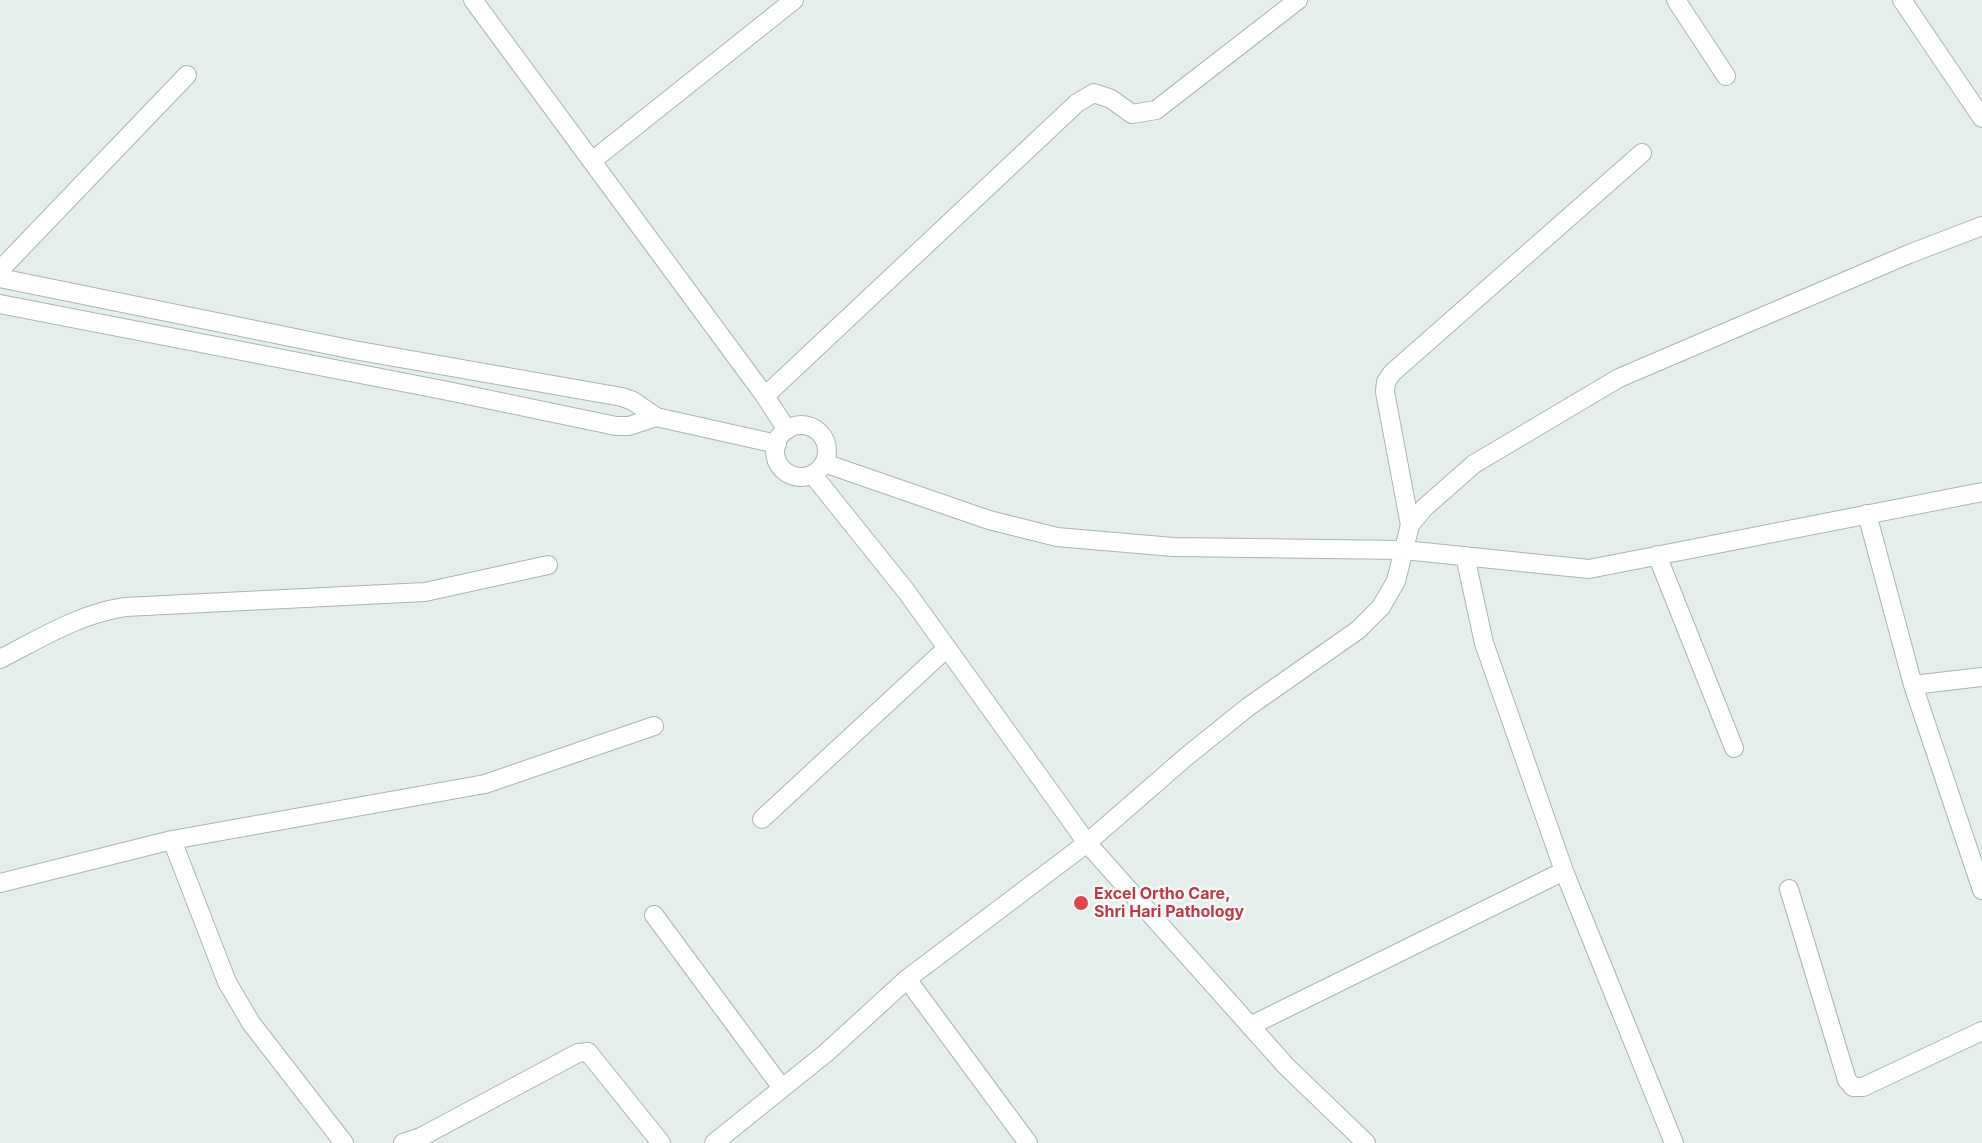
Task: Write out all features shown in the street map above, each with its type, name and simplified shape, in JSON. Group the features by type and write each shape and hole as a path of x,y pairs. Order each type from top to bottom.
{"street":[{"path":"592,161 794,0"},
{"path":"765,396 1077,103 1094,93 1111,99 1132,114 1156,110 1298,0"},
{"path":"1676,0 1726,76"},
{"path":"1902,0 1982,118"},
{"path":"477,1 765,396 782,437 775,453 777,461 789,474 796,477 818,469 989,520 1057,537 1173,547 1404,550 1589,569 1982,492"},
{"path":"0,270 188,75"},
{"path":"714,1143 826,1053 907,979 1087,843 1187,756 1248,707 1358,630 1381,607 1396,581 1410,525 1385,392 1386,382 1392,372 1642,153"},
{"path":"1410,525 1424,508 1474,465 1619,378 1909,254 1982,226"},
{"path":"0,278 354,350 622,397 633,401 657,417 782,437 803,426 819,432 826,446 818,469"},
{"path":"0,304 616,426 629,426 657,417"},
{"path":"818,469 1087,843 1286,1066 1366,1143"},
{"path":"1866,514 1913,685 1982,890"},
{"path":"1657,555 1734,748"},
{"path":"1465,556 1484,643 1564,872 1674,1143"},
{"path":"0,659 82,617 103,610 425,592 548,565"},
{"path":"762,819 947,648"},
{"path":"1913,685 1982,677"},
{"path":"0,882 172,840 485,784 654,726"},
{"path":"172,840 227,982 251,1023 344,1143"},
{"path":"1250,1026 1564,872"},
{"path":"1789,889 1847,1080 1852,1087 1863,1087 1982,1031"},
{"path":"654,915 782,1088"},
{"path":"907,979 1028,1143"},
{"path":"403,1143 422,1137 578,1053 588,1052 662,1143"}],"place":[{"name":"Excel Ortho Care, Shri Hari Pathology","path":"1081,903"}]}
